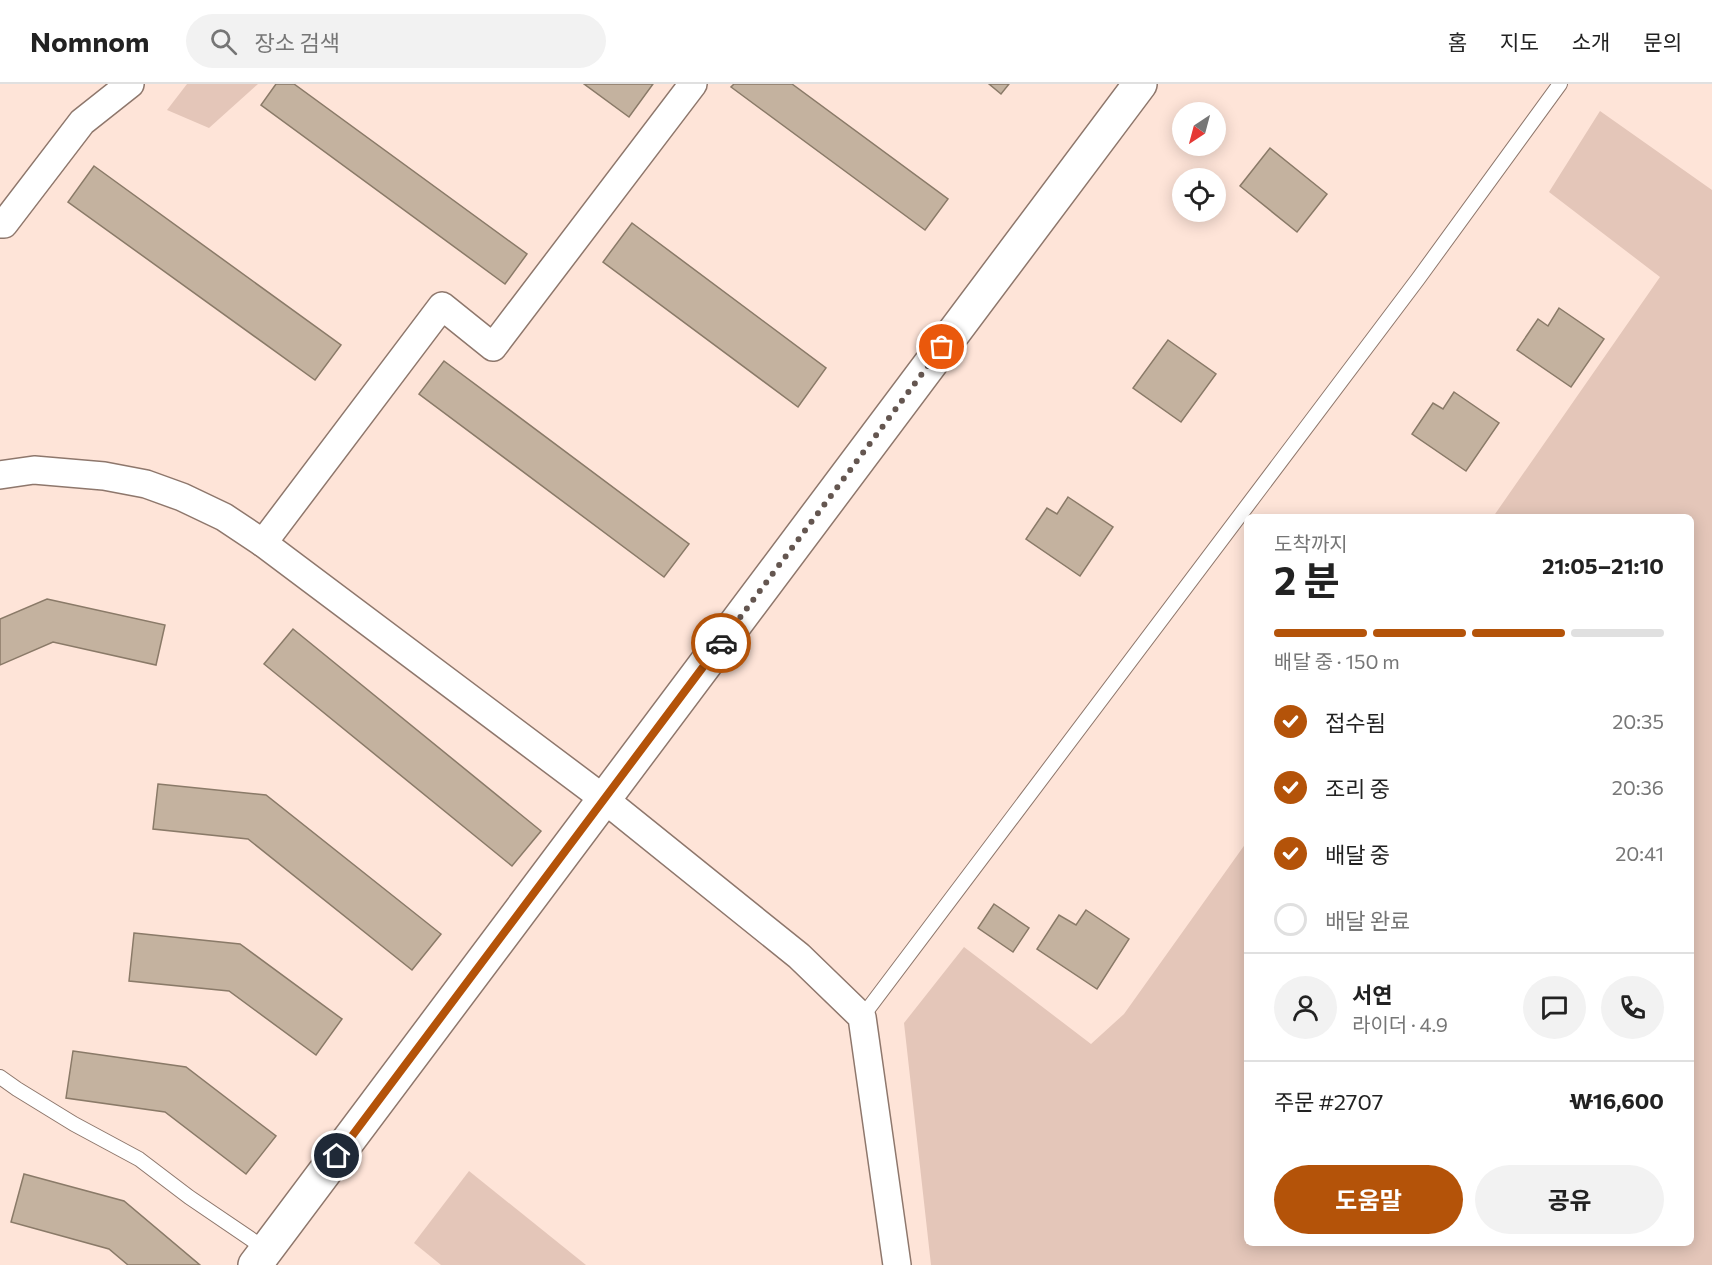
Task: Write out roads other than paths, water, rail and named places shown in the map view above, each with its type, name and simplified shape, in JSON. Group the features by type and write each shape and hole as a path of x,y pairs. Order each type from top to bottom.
{"street":[{"path":"0,224 4,224 82,122 130,84"},
{"path":"263,543 442,306 493,347 693,84"},
{"path":"261,1257 1140,84"},
{"path":"0,475 34,470 104,476 146,484 182,497 224,517 263,543 604,799 799,956 862,1017 897,1265"}],"lane":[{"path":"862,1017 1418,279 1560,84"},
{"path":"0,1077 74,1124 139,1159 261,1257"}]}
